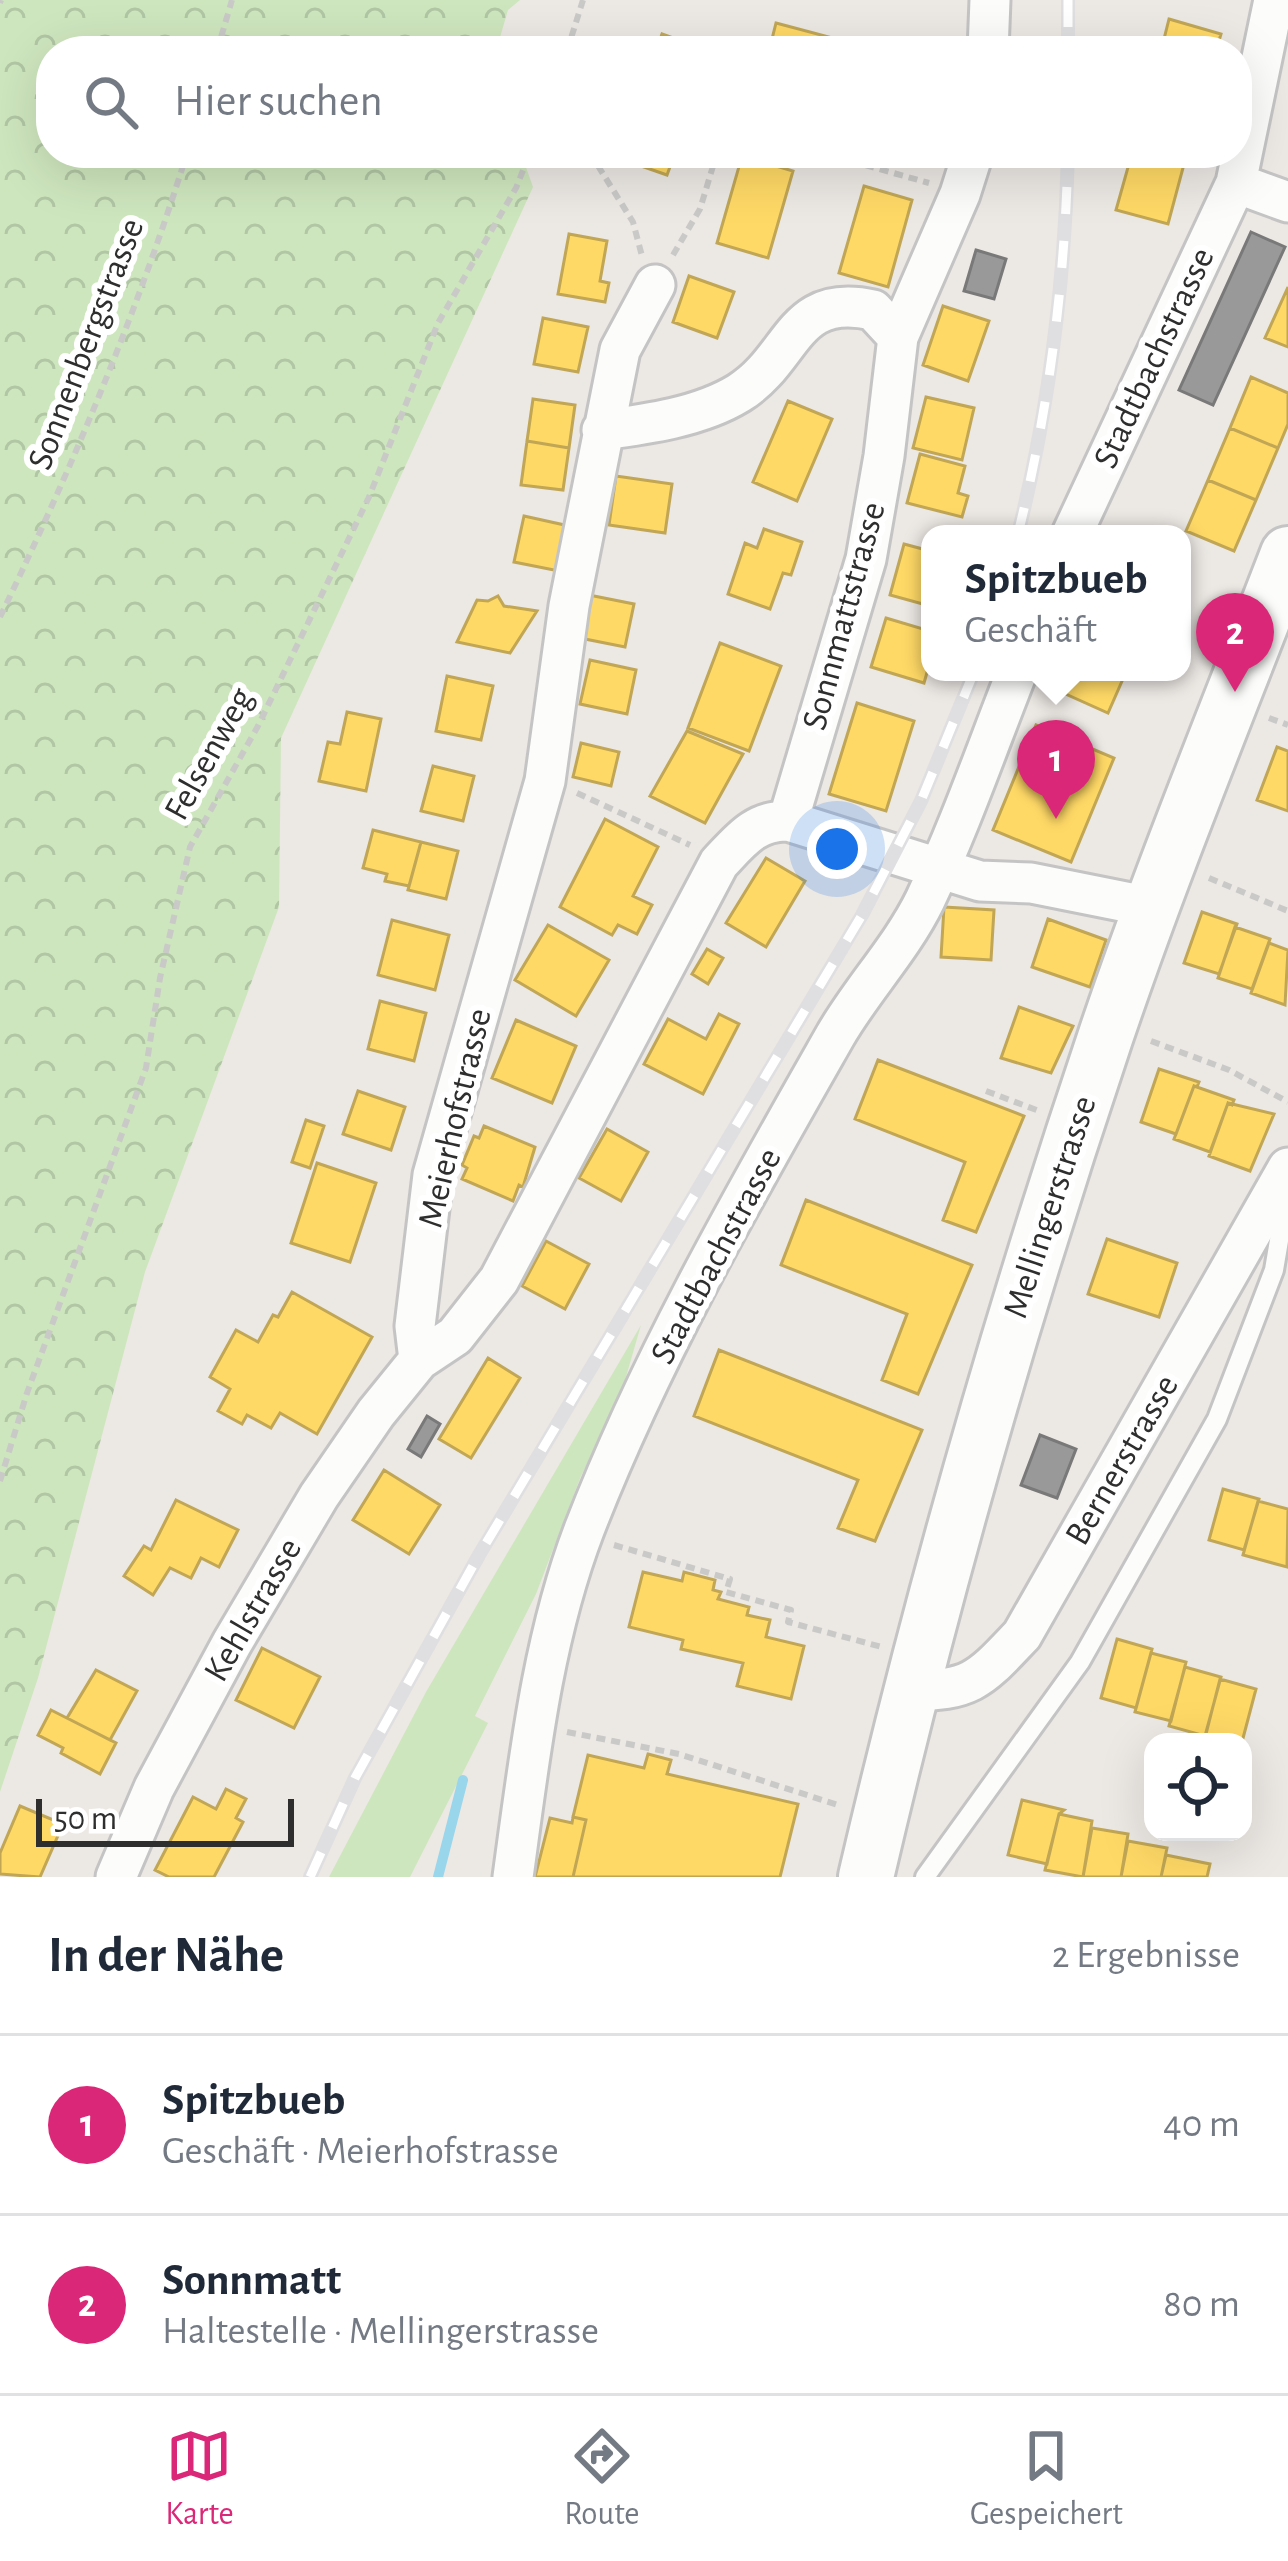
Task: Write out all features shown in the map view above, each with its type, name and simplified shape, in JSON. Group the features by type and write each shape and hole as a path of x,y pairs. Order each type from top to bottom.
{"main road":[{"name":"Mellingerstrasse","path":"866,1877 899,1669 1104,1039 1288,554"}],"street":[{"path":"989,36 990,0"},
{"name":"Stadtbachstrasse","path":"1252,106 1274,0"},
{"name":"Sonnmattstrasse","path":"788,821 866,559 898,337 968,168"},
{"name":"Stadtbachstrasse","path":"1076,525 1239,168"},
{"path":"1236,183 1288,202"},
{"name":"Meierhofstrasse","path":"419,1360 415,1326 433,1175 545,781 569,606 620,350 655,285"},
{"path":"602,430 651,423 736,395 756,380 807,320 831,305 873,310 898,337"},
{"name":"Stadtbachstrasse","path":"513,1877 535,1725 556,1627 582,1535 621,1439 748,1192 839,1030 923,903 1013,681"},
{"path":"419,1360 455,1336 499,1280 718,863 748,831 771,820 788,821 980,881 1030,883 1151,907"},
{"name":"Bernerstrasse","path":"899,1669 942,1691 980,1679 1022,1635 1288,1168"},
{"name":"Kehlstrasse","path":"116,1877 154,1789 232,1643 319,1496 419,1360"}],"lane":[{"path":"926,1877 1080,1661 1217,1418 1274,1270 1288,1184"}],"path":[{"path":"221,36 232,0"},
{"path":"571,36 583,0"},
{"name":"Sonnenbergstrasse","path":"0,617 43,529 115,351 182,168"},
{"name":"Felsenweg","path":"0,1481 27,1393 146,1068 160,978 190,847 268,706 369,497 438,323 524,168"},
{"path":"599,168 633,222 648,276 655,285 700,209 712,168"},
{"path":"872,168 960,194"},
{"path":"545,781 702,850 718,863"},
{"path":"1201,874 1288,911"},
{"path":"1142,1037 1229,1070 1288,1102"},
{"path":"986,1091 1048,1114"},
{"path":"633,1550 730,1579 726,1592 791,1610 788,1622 899,1669"},
{"path":"611,1742 679,1754 847,1808"}],"green space":[{"path":"0,0 520,0 508,10 500,36 36,36 36,168 526,168 533,187 281,738 279,907 145,1272 38,1678 0,1792"},
{"path":"641,1325 619,1401 581,1476 536,1594 475,1716 488,1723 410,1877 329,1877 426,1692"}],"building: Wohnen":[{"path":"1169,19 1221,34 1220,36 1165,36"},
{"path":"776,23 825,36 773,36"},
{"path":"739,168 793,171 768,258 717,243"},
{"path":"1128,168 1183,168 1168,224 1116,210"},
{"path":"864,186 912,200 888,287 839,273"},
{"path":"569,234 607,241 600,281 609,283 605,302 558,294"},
{"path":"689,276 734,292 717,338 673,322"},
{"path":"1288,287 1288,347 1265,338"},
{"path":"943,306 989,321 968,381 923,365"},
{"path":"543,318 588,327 578,372 534,364"},
{"path":"1251,377 1288,393 1288,424 1278,448 1230,428"},
{"path":"926,397 974,408 962,460 913,448"},
{"path":"533,399 575,405 569,448 527,441"},
{"path":"788,401 832,419 797,501 753,482"},
{"path":"1230,428 1278,448 1256,500 1208,480"},
{"path":"527,441 569,448 563,490 521,485"},
{"path":"920,454 965,466 958,493 968,496 962,517 907,503"},
{"path":"616,476 672,484 665,533 609,525"},
{"path":"1208,480 1256,500 1234,551 1191,533 1189,525"},
{"path":"524,516 569,526 559,571 514,562"},
{"path":"764,529 802,542 791,575 783,573 770,609 728,594 745,543 757,548"},
{"path":"904,544 921,549 921,604 890,595"},
{"path":"589,595 634,604 625,647 580,638"},
{"path":"498,596 504,606 537,611 510,653 457,642 477,600"},
{"path":"886,618 921,628 924,683 871,667"},
{"path":"720,643 781,666 749,751 688,728"},
{"path":"590,660 636,670 627,714 580,704"},
{"path":"447,676 493,686 481,740 436,731"},
{"path":"1063,681 1122,681 1108,713 1059,691"},
{"path":"857,703 914,721 886,811 829,794"},
{"path":"347,712 381,719 366,791 319,781 328,742 340,744"},
{"path":"1036,725 1114,758 1071,862 993,830"},
{"path":"687,731 743,754 705,823 650,796"},
{"path":"581,743 619,752 611,786 573,777"},
{"path":"1277,747 1288,751 1288,811 1257,800"},
{"path":"433,766 474,776 463,821 421,811"},
{"path":"605,819 658,847 633,896 652,905 637,934 618,925 612,935 560,907"},
{"path":"373,830 421,842 409,886 385,881 387,874 363,868"},
{"path":"421,842 458,851 446,899 408,890"},
{"path":"766,858 805,881 766,947 726,923"},
{"path":"944,907 994,910 991,960 941,957"},
{"path":"1202,912 1237,924 1219,974 1184,963"},
{"path":"1048,919 1106,940 1090,987 1032,967"},
{"path":"392,920 449,935 435,990 378,975"},
{"path":"548,925 609,960 576,1016 515,980"},
{"path":"1235,927 1270,939 1252,989 1218,978"},
{"path":"1269,943 1288,950 1285,1005 1251,993"},
{"path":"707,949 723,958 708,984 692,974"},
{"path":"380,1001 426,1013 414,1061 368,1049"},
{"path":"1019,1007 1073,1026 1051,1073 1001,1058"},
{"path":"719,1014 739,1024 703,1094 644,1064 668,1019 706,1039"},
{"path":"516,1020 576,1046 552,1103 492,1078"},
{"path":"878,1060 1024,1116 976,1232 943,1220 965,1162 855,1119"},
{"path":"1159,1069 1199,1082 1176,1134 1141,1122"},
{"path":"1194,1086 1234,1100 1228,1103 1210,1152 1174,1139"},
{"path":"358,1091 405,1107 391,1150 343,1134"},
{"path":"1228,1103 1274,1114 1250,1171 1209,1156"},
{"path":"306,1120 324,1126 310,1168 292,1162"},
{"path":"484,1126 535,1147 523,1187 519,1185 513,1201 462,1179 467,1168 462,1165 474,1136 479,1138"},
{"path":"607,1129 648,1152 621,1201 579,1178"},
{"path":"317,1163 376,1183 350,1262 291,1243"},
{"path":"806,1200 972,1265 918,1394 882,1380 907,1314 781,1265"},
{"path":"1107,1239 1177,1263 1159,1317 1088,1294"},
{"path":"546,1241 589,1264 565,1309 522,1286"},
{"path":"292,1292 372,1337 317,1434 280,1413 271,1428 247,1415 242,1424 218,1411 230,1389 210,1377 236,1330 258,1342"},
{"path":"719,1350 922,1430 875,1541 838,1528 858,1480 694,1416"},
{"path":"488,1358 520,1378 471,1458 439,1439"},
{"path":"384,1470 440,1505 409,1554 353,1520"},
{"path":"1223,1489 1259,1499 1244,1550 1209,1540"},
{"path":"176,1500 238,1530 219,1567 201,1558 191,1578 170,1568 153,1595 124,1576 144,1546 151,1550"},
{"path":"1258,1501 1288,1509 1287,1567 1243,1555"},
{"path":"643,1572 682,1581 684,1572 715,1580 713,1590 721,1592 718,1599 749,1607 747,1615 770,1620 766,1637 804,1646 791,1699 737,1686 743,1663 681,1649 683,1640 629,1627"},
{"path":"1117,1639 1152,1649 1136,1708 1101,1698"},
{"path":"262,1648 320,1677 294,1728 236,1700"},
{"path":"1151,1653 1186,1662 1171,1721 1135,1712"},
{"path":"1185,1667 1221,1677 1206,1733 1169,1726"},
{"path":"96,1670 137,1691 110,1740 67,1718"},
{"path":"1220,1679 1256,1689 1244,1733 1206,1733"},
{"path":"51,1710 116,1743 100,1774 38,1735"},
{"path":"648,1754 671,1760 667,1774 798,1804 780,1877 573,1877 586,1820 573,1817 588,1755 644,1768"},
{"path":"226,1789 246,1799 236,1818 243,1822 214,1877 169,1877 155,1870 193,1797 216,1809"},
{"path":"1022,1800 1064,1810 1047,1864 1008,1855"},
{"path":"20,1806 63,1824 40,1877 0,1874 0,1853"},
{"path":"1059,1814 1092,1821 1083,1877 1045,1870"},
{"path":"573,1817 586,1820 573,1877 535,1877 550,1818 572,1823"},
{"path":"1092,1828 1128,1834 1121,1877 1083,1877"},
{"path":"1128,1841 1167,1848 1161,1877 1121,1877"},
{"path":"1166,1855 1210,1864 1207,1877 1161,1877"}],"building: Industrie":[{"path":"1251,232 1285,247 1213,405 1179,390"},
{"path":"976,250 1006,259 994,299 964,291"},
{"path":"427,1416 440,1424 421,1457 408,1449"},
{"path":"1040,1435 1076,1449 1057,1498 1021,1485"}],"waterway":[{"path":"438,1877 463,1780"}],"railway":[{"path":"1068,0 1068,36"},
{"path":"1020,525 1054,345 1067,168"},
{"path":"310,1877 355,1778 479,1555 862,915 921,801 970,681"}],"place":[{"name":"Sonnmatt","path":"1235,692"},
{"name":"Spitzbueb","path":"1056,819"}]}
